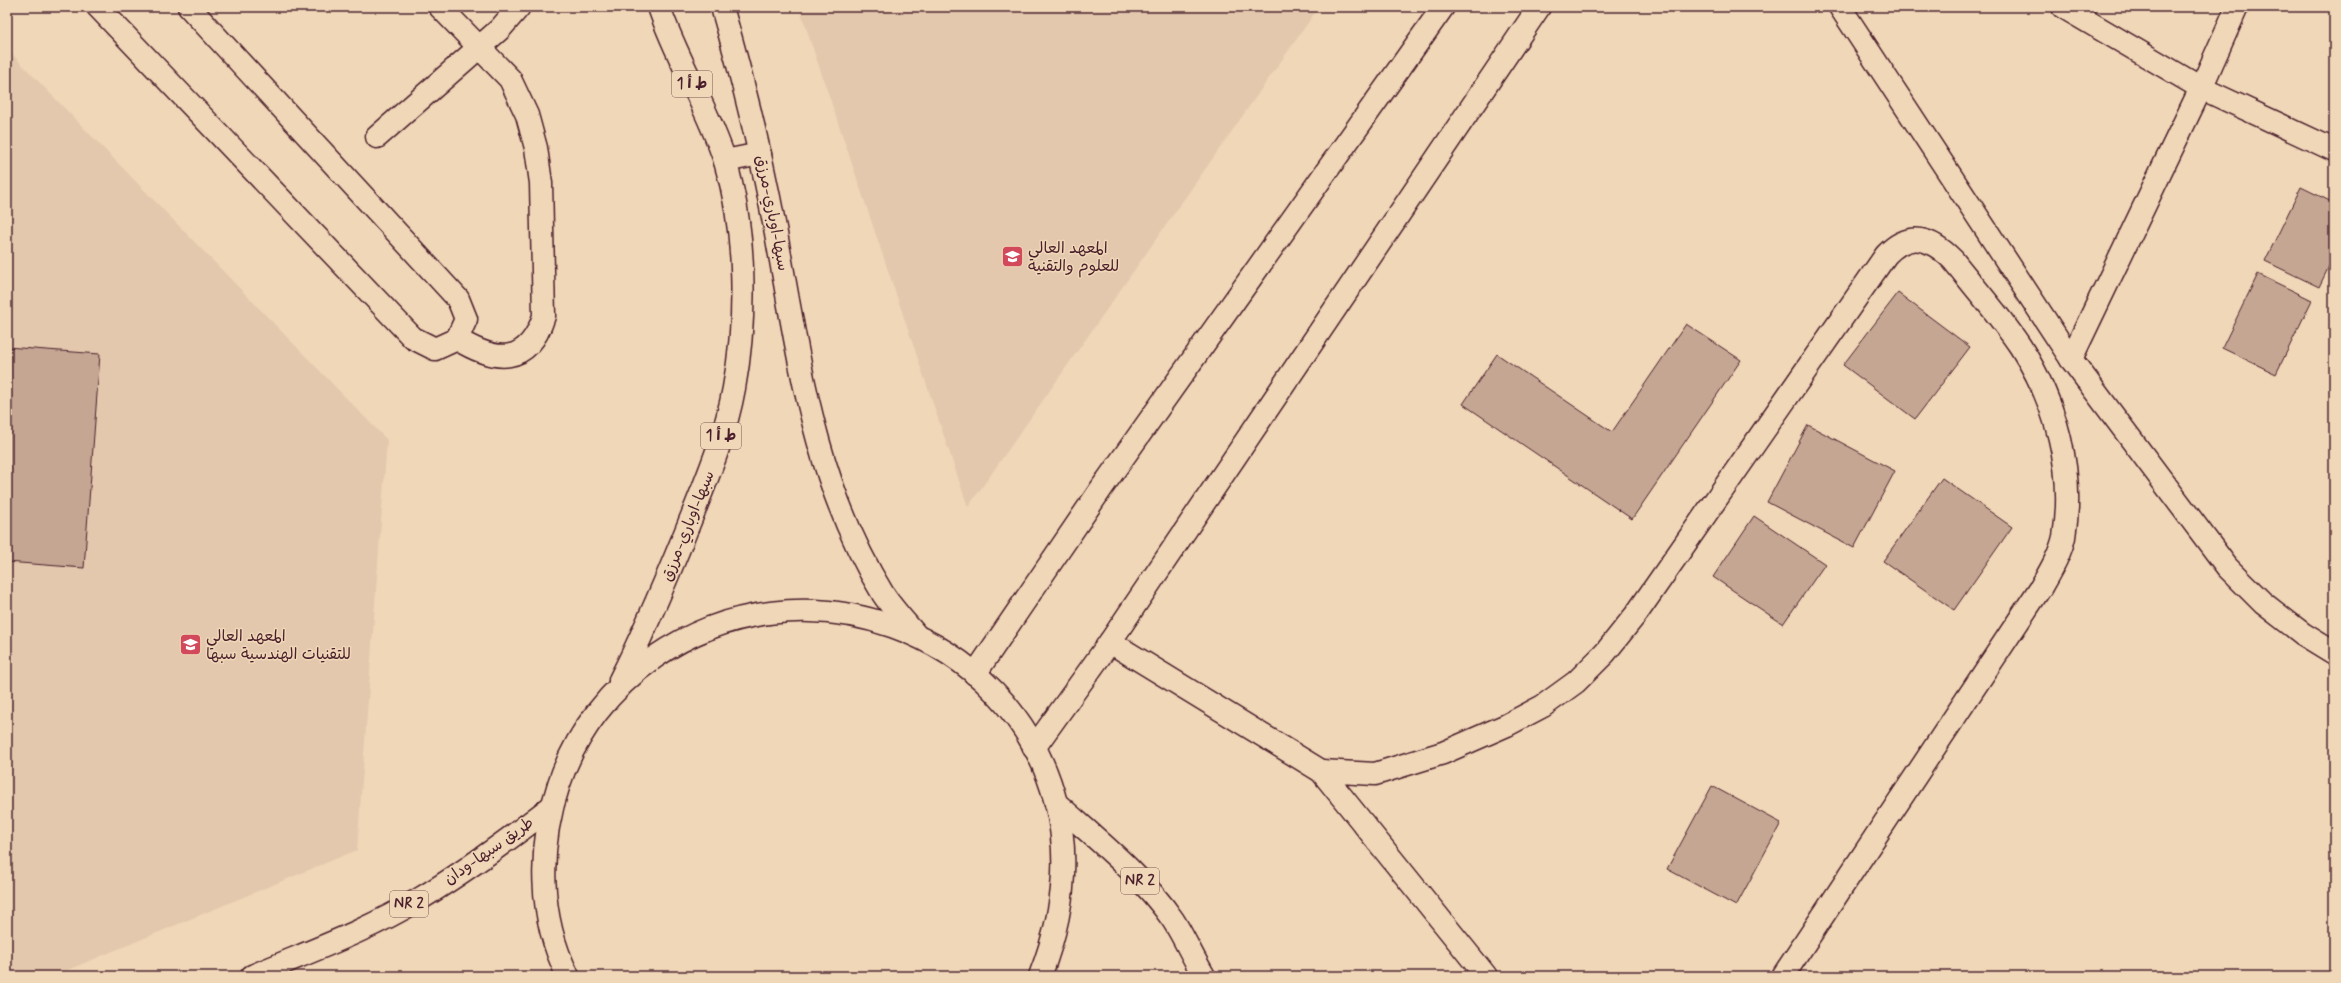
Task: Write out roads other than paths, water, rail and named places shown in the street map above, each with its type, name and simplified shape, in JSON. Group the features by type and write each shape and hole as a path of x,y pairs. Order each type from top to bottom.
{"main road":[{"path":"98,7 413,338 435,348 457,339 466,319 458,299 189,7"},
{"path":"440,7 510,79 527,115 536,148 541,183 544,316 540,330 532,342 520,351 506,356 491,356 477,352 457,339"},
{"path":"377,137 479,47 519,7"},
{"name":"سبها-اوباري-مرزق","path":"613,693 657,602 710,472 734,389 744,310 739,232 725,162 699,97 673,44 659,7"},
{"name":"سبها-اوباري-مرزق","path":"722,7 743,79 760,154 808,405 821,456 839,506 860,554 884,595 916,635"},
{"path":"975,674 1103,486 1443,7"},
{"path":"1034,748 1110,642 1538,7"},
{"path":"1840,7 2071,358 2227,567 2263,602 2303,634 2334,653"},
{"path":"2063,7 2201,88 2334,150"},
{"path":"2071,358 2201,88 2237,7"},
{"path":"725,162 760,154"},
{"path":"1321,771 1375,774 1443,753 1507,725 1543,706 1576,682 1605,653 1637,613 1886,255 1894,247 1905,241 1917,239 1930,242 1941,247 1953,260 2020,346 2040,380 2055,418 2064,457 2067,498 2064,538 2056,561 2042,587 1784,976"},
{"path":"568,976 550,928 544,887 545,847 551,807 565,766 586,728 613,693 640,668 702,630 737,619 774,612 810,610 846,614 882,622 916,635 937,646 975,674 997,696 1017,720 1034,748 1046,775 1056,803 1062,839 1064,874 1060,910 1056,930 1040,976"},
{"path":"1110,642 1321,771 1486,976"},
{"name":"NR 2","path":"1056,803 1099,841 1147,890 1172,920 1204,976"},
{"name":"طريق سبها-ودان","path":"252,976 340,939 418,900 490,853 551,807"}],"place":[{"name":"المعهد العالي للعلوم والتقنية","path":"1013,257"},
{"name":"المعهد العالي للتقنيات الهندسية سبها","path":"190,645"}]}
